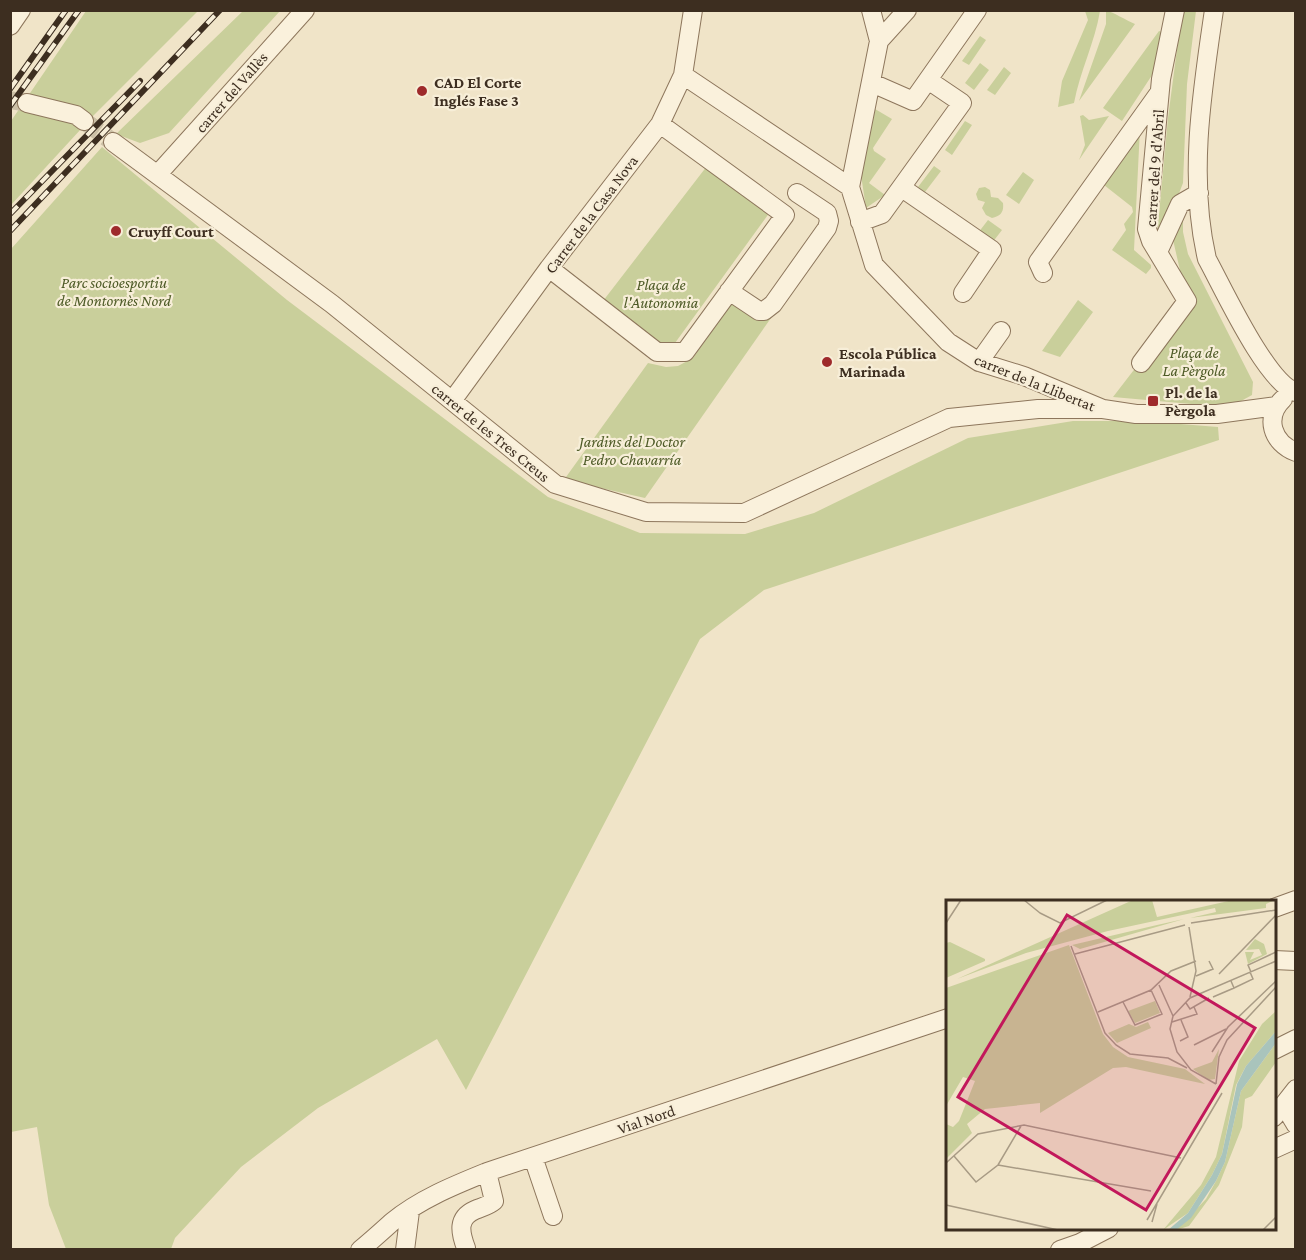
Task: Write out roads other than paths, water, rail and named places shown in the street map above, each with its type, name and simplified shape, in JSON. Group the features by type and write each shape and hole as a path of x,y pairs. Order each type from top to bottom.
{"street":[{"path":"10,26 21,10"},
{"name":"carrer del Vallès","path":"158,174 304,10"},
{"name":"Carrer de la Casa Nova","path":"452,401 549,268 660,124 683,75 693,10"},
{"path":"871,10 879,41"},
{"path":"879,41 907,10"},
{"path":"872,83 913,101 977,10"},
{"name":"carrer del 9 d'Abril","path":"1141,363 1187,301 1151,241 1148,229 1160,92 1175,10"},
{"path":"1214,10 1199,143 1199,221 1207,259 1264,363 1282,385 1296,393"},
{"name":"carrer de la Llibertat","path":"879,41 850,187 874,265 948,342 979,362 1024,376 1103,409 1136,414 1217,414 1277,405"},
{"path":"683,75 850,187"},
{"path":"860,222 882,214 962,103 928,80"},
{"name":"carrer del 9 d'Abril","path":"1042,273 1038,262 1160,92"},
{"path":"27,103 76,115 84,121"},
{"path":"549,268 657,352 685,352 785,215 660,124"},
{"name":"carrer de les Tres Creus","path":"113,142 332,304 555,484 646,512 744,513 949,418 1038,409 1103,409"},
{"path":"902,188 992,250 963,293"},
{"path":"1158,252 1180,204 1199,193"},
{"path":"729,291 759,311 764,311 773,304 827,228 829,220 827,213 797,194"},
{"path":"979,362 1001,331"},
{"path":"1264,363 1277,405"},
{"path":"1274,434 1272,417 1277,405 1284,398 1296,393"},
{"name":"carrer de la Llibertat","path":"1217,414 1258,423 1294,452"},
{"path":"1276,908 1296,900"},
{"path":"1276,960 1296,962"},
{"name":"Vial Nord","path":"360,1250 393,1221 451,1187 488,1172 946,1019"},
{"path":"1276,1049 1296,1039"},
{"path":"1296,1089 1280,1111 1296,1125"},
{"path":"1276,1149 1296,1139"},
{"path":"533,1157 554,1216"},
{"path":"466,1248 460,1232 461,1222 473,1211 494,1201 488,1172"},
{"path":"405,1250 410,1211"},
{"path":"1060,1250 1105,1230"}],"tunnel":[{"path":"10,100 27,103"},
{"path":"84,121 113,142"}],"railway":[{"path":"10,89 66,10"},
{"path":"10,106 79,10"},
{"path":"10,231 220,10"},
{"path":"10,214 140,81"}],"place":[{"name":"CAD El Corte Inglés Fase 3","path":"422,91"},
{"name":"Cruyff Court","path":"116,231"},
{"name":"Escola Pública Marinada","path":"827,362"},
{"name":"Pl. de la Pèrgola","path":"1153,401"}],"park label":[{"name":"Parc socioesportiu de Montornès Nord","path":"114,291"},
{"name":"Plaça de l'Autonomia","path":"661,293"},
{"name":"Plaça de La Pèrgola","path":"1194,361"},
{"name":"Jardins del Doctor Pedro Chavarría","path":"632,450"}]}
